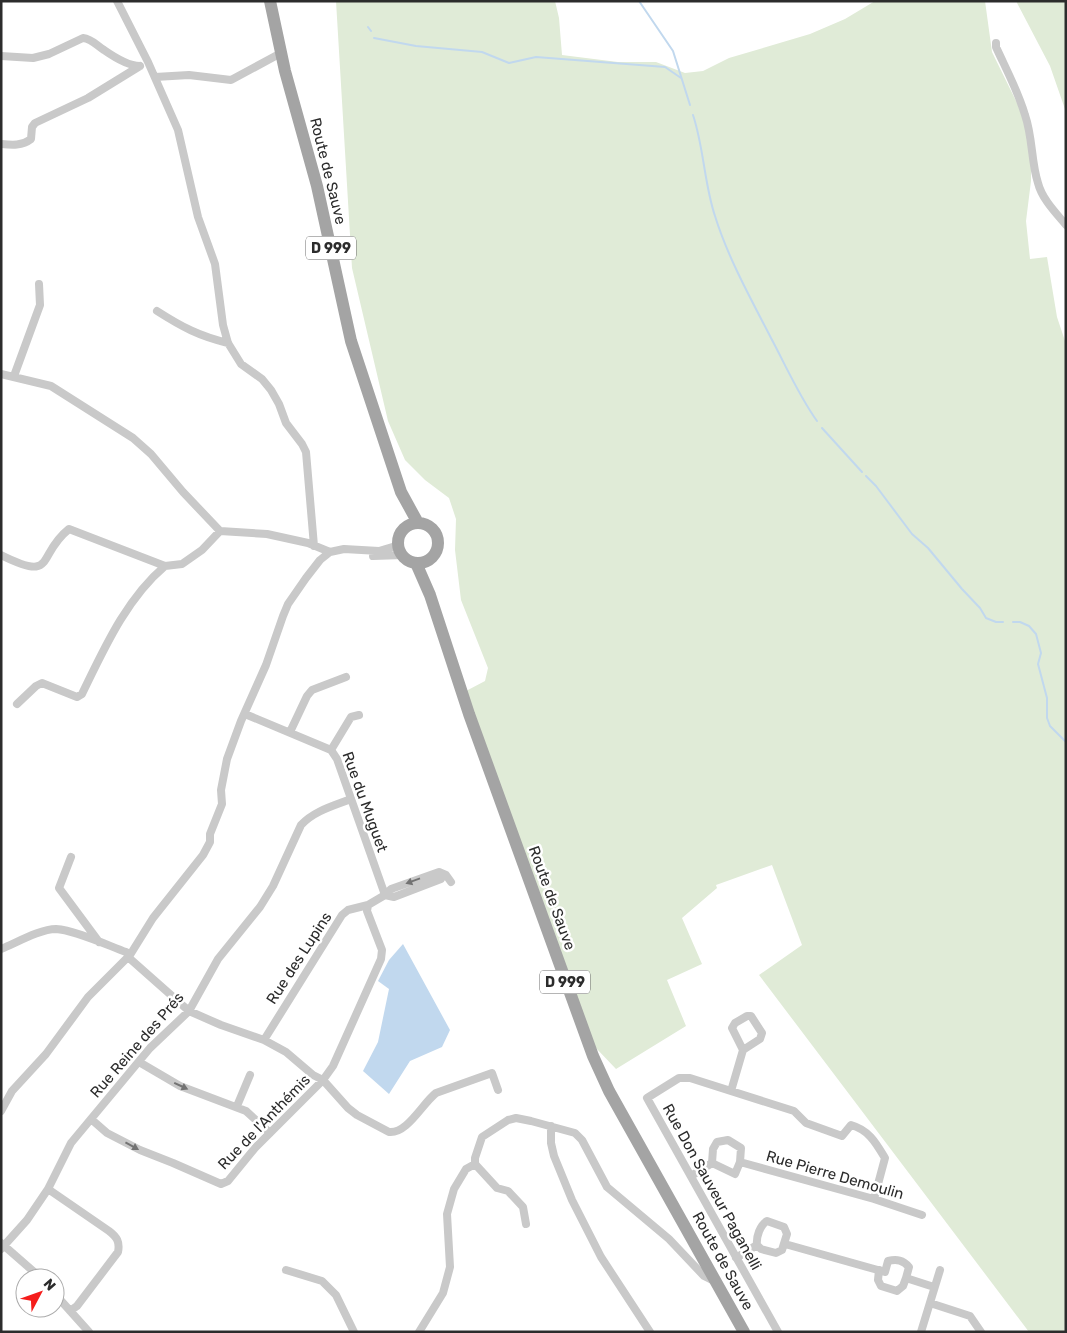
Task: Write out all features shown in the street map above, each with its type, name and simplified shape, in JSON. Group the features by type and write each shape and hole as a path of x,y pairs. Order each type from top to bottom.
{"main road":[{"name":"Route de Sauve","path":"270,1 281,53 317,186 351,341 401,492 405,516 403,530"},
{"name":"Route de Sauve","path":"401,492 418,523"},
{"path":"418,523 430,526 438,538 437,550 422,562 407,559 401,550 400,535 403,530 407,526 418,523"},
{"name":"Route de Sauve","path":"422,562 430,595 468,714 593,1056 609,1091 744,1332"}],"street":[{"path":"117,1 148,62 178,130 198,217 215,264 223,325 228,343 241,364 262,379 271,390 286,423 306,452 314,546"},
{"path":"1,56 32,58 49,54 83,38 89,39 122,61 134,66 140,66"},
{"path":"996,43 996,47 1025,114 1031,136 1038,185 1043,195 1066,225"},
{"path":"155,77 189,75 231,80 281,53"},
{"path":"1,144 14,145 26,143 31,139 32,127 35,123 88,98 148,62"},
{"path":"14,376 40,305 39,284"},
{"path":"157,311 183,328 204,337 228,343"},
{"path":"1,374 51,386 133,438 151,454 183,492 220,531 267,534 330,552"},
{"path":"1,556 26,566 36,567 43,564 61,535 69,529 165,566 182,564 202,550 220,531"},
{"path":"1,1111 12,1091 46,1054 88,997 129,956 153,918 203,855 210,842 210,834 222,804 221,790 227,759 266,665 288,604 320,560 330,552 344,549 372,556 401,550"},
{"path":"354,551 401,550"},
{"path":"17,704 36,686 42,683 77,697 82,694 118,625 151,578 165,566"},
{"path":"290,732 307,696 312,690 346,677"},
{"name":"Rue du Muguet","path":"245,714 331,750 336,758 351,798 385,895"},
{"path":"331,750 351,717 358,715"},
{"name":"Rue Reine des Prés","path":"2,1246 27,1220 48,1190 71,1143 150,1048 189,1011 218,959 260,907 287,857 301,825 308,818 319,812 351,798"},
{"path":"71,857 59,888 99,942"},
{"name":"Rue des Lupins","path":"264,1040 342,915 348,910 368,905 391,889 439,872 443,875 446,874 451,882"},
{"name":"Rue de l'Anthémis","path":"91,1119 108,1132 140,1150 221,1184 228,1181 270,1133 323,1080 333,1066 381,959 382,950 367,911 368,905"},
{"path":"1,949 41,932 56,929 126,952 189,1011 221,1025 264,1040 286,1052 323,1080 348,1108 357,1115 389,1132 403,1129 429,1098 436,1093 492,1073 498,1090"},
{"path":"731,1091 743,1050 760,1039 762,1033 751,1016 747,1016 735,1023 732,1028 743,1050"},
{"path":"139,1062 180,1086 237,1106 254,1116 270,1133"},
{"path":"237,1106 250,1075"},
{"name":"Rue Don Sauveur Paganelli","path":"778,1332 647,1098 679,1078 690,1078 794,1111 806,1123 842,1136 851,1126 860,1128 872,1137 885,1158 874,1199"},
{"path":"526,1224 523,1207 508,1191 497,1188 475,1164 476,1152 482,1137 508,1120 516,1118 574,1133 582,1140 607,1187 669,1239 704,1276 716,1282"},
{"path":"551,1126 551,1143 554,1156 572,1200 601,1257 650,1332"},
{"path":"728,1140 741,1148 740,1162 735,1174 712,1164 713,1149 717,1142 728,1140"},
{"name":"Rue Pierre Demoulin","path":"740,1162 874,1199 922,1215"},
{"path":"419,1332 444,1293 450,1267 447,1214 454,1189 466,1169 475,1164"},
{"path":"691,1176 712,1164"},
{"path":"48,1190 109,1230 119,1245 118,1252 70,1311"},
{"path":"766,1221 784,1227 787,1234 782,1250 776,1253 761,1249 756,1245 762,1224 766,1221"},
{"path":"784,1244 879,1270 885,1272 888,1262 896,1259 905,1262 909,1267 903,1286 897,1291 881,1286 878,1280 879,1270"},
{"path":"736,1258 756,1245"},
{"path":"2,1246 29,1268"},
{"path":"286,1270 322,1281 336,1295 354,1332"},
{"path":"921,1332 940,1270"},
{"path":"906,1278 934,1287"},
{"path":"930,1303 970,1316 981,1332"},
{"path":"65,1305 89,1332"}],"green space":[{"path":"336,1 555,1 559,18 562,55 618,62 656,62 685,73 703,71 729,58 810,34 845,19 875,1 985,1 992,52 1018,105 1025,125 1031,162 1031,181 1026,221 1030,259 1047,257 1057,317 1066,344 1066,1332 1029,1332 759,975 802,945 772,865 716,885 717,888 682,918 702,964 667,980 686,1026 616,1069 595,1047 466,691 485,681 488,668 461,600 455,550 456,519 449,498 425,480 405,460 388,421 352,268"},
{"path":"1016,1 1066,1 1066,112 1050,66"}],"water":[{"path":"403,944 450,1030 442,1047 410,1061 389,1094 363,1071 378,1042 389,989 378,981 389,960"}],"waterway":[{"path":"639,1 673,51 690,105"},
{"path":"368,27 371,31"},
{"path":"374,38 416,46 482,52 509,63 536,57 665,67 681,78"},
{"path":"693,115 700,140 711,204 726,247 793,381 817,421"},
{"path":"822,428 862,472"},
{"path":"866,476 876,486 912,534 928,548 980,608 986,618 996,622 1003,622"},
{"path":"1013,622 1020,622 1029,626 1036,634 1041,653 1038,664 1047,698 1047,718 1050,726 1066,742"}]}
